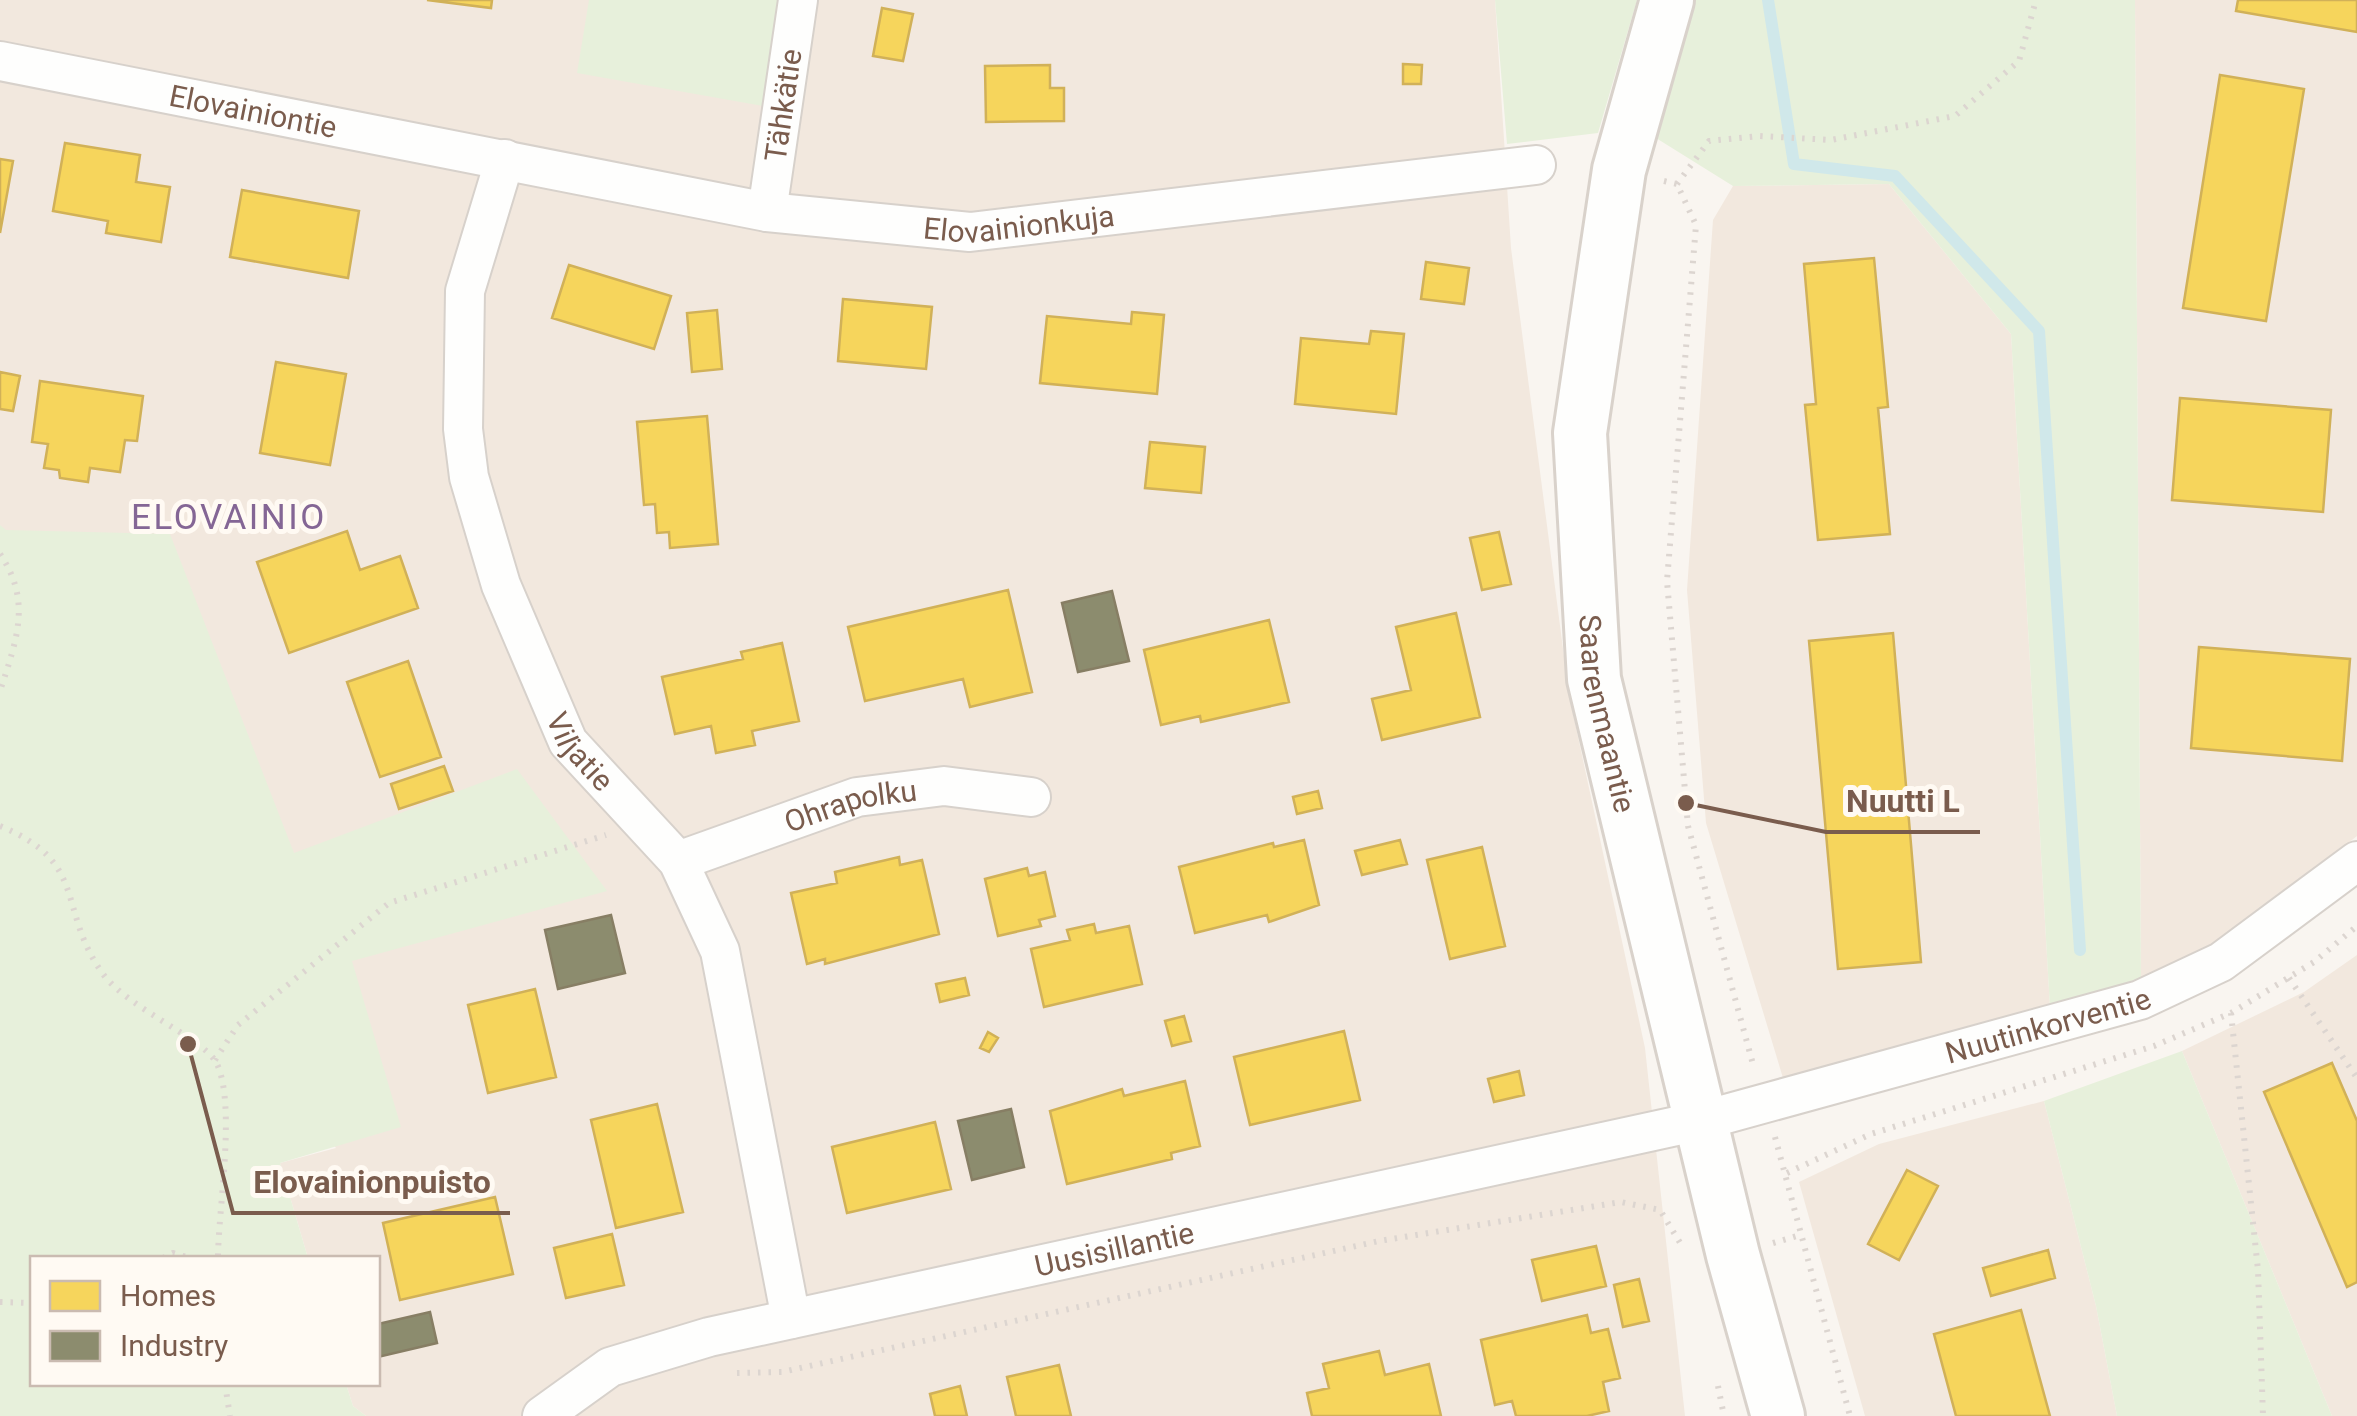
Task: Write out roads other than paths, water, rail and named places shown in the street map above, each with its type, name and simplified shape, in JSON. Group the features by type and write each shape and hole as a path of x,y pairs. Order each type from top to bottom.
{"street":[{"name":"Tähkätie","path":"766,212 798,0"},
{"name":"Saarenmaantie","path":"1667,0 1619,170 1580,433 1594,679 1704,1120 1733,1255 1778,1416"},
{"name":"Elovainiontie","path":"0,61 505,159"},
{"name":"Elovainionkuja","path":"505,159 766,212 970,232 1536,165"},
{"name":"Viljatie","path":"505,159 465,291 463,428 469,477 502,585 568,742 678,861 720,951 791,1319"},
{"name":"Ohrapolku","path":"678,861 857,797 944,786 1031,797"},
{"name":"Nuutinkorventie","path":"1704,1120 2140,1000 2221,962 2357,861"},
{"name":"Uusisillantie","path":"542,1416 610,1367 709,1337 1704,1120"}],"waterway":[{"path":"1768,0 1794,164 1895,176 2039,331 2080,950"}],"place":[{"name":"Nuutti L","path":"1686,803"},
{"name":"Elovainionpuisto","path":"188,1044"}],"district":[{"name":"ELOVAINIO","path":"229,517"}]}
